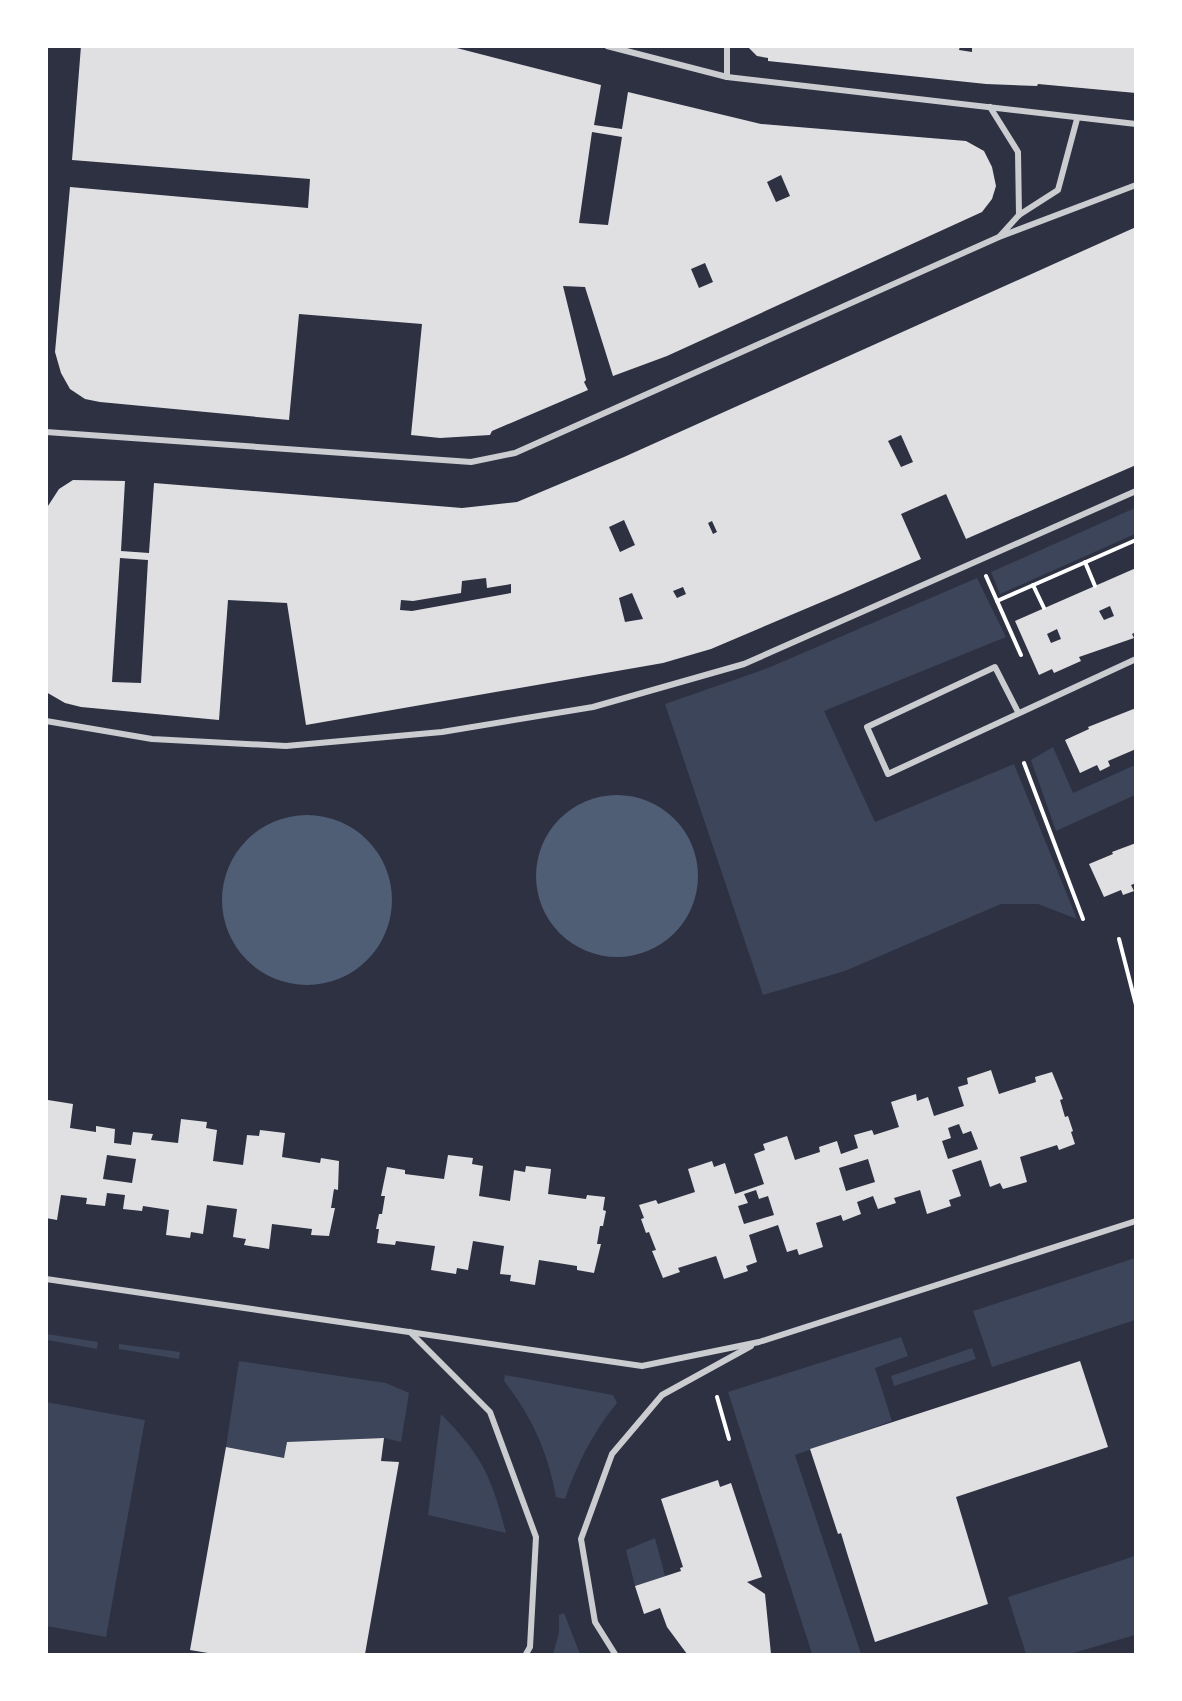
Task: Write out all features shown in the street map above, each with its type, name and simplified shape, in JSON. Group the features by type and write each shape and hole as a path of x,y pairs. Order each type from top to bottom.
{"street":[{"path":"607,46 727,77 1136,124"},
{"path":"727,46 727,77"},
{"path":"990,107 1018,152 1019,215"},
{"path":"999,237 1019,215 1058,190 1077,119"},
{"path":"46,432 471,462 515,453 999,237 1135,183"},
{"path":"46,721 152,739 286,746 442,732 593,707 744,664 980,562 1136,491"},
{"path":"1017,712 995,667 867,727 888,774 1136,658"},
{"path":"46,1279 642,1366 759,1342 1136,1221"},
{"path":"410,1331 490,1412 536,1537 530,1647 526,1654"},
{"path":"615,1654 595,1622 581,1539 612,1454 662,1395 759,1342"}],"path":[{"path":"997,601 1136,540"},
{"path":"980,562 1021,654"},
{"path":"1085,562 1095,586"},
{"path":"1033,585 1044,608"},
{"path":"1024,763 1083,919"},
{"path":"1119,939 1136,1005"},
{"path":"717,1398 729,1439"}],"shaded area":[{"path":"1135,508 1135,534 1000,594 991,572"},
{"path":"977,578 1006,637 824,711 875,822 1014,764 1077,919 1038,904 1001,904 845,971 763,995 665,704 768,668"},
{"path":"1053,747 1073,793 1135,765 1135,795 1056,831 1031,760"},
{"path":"617,795 633,796 648,801 675,818 692,845 697,860 697,892 692,907 675,934 648,951 633,956 617,957 601,956 586,951 559,934 542,907 537,892 536,876 537,860 542,845 559,818 586,801 601,796"},
{"path":"307,815 339,822 367,840 385,868 392,900 385,932 367,960 339,978 307,985 275,978 247,960 229,932 222,900 229,868 247,840 275,822"},
{"path":"1135,1258 1135,1320 992,1367 973,1311"},
{"path":"47,1334 98,1342 97,1349 47,1340"},
{"path":"901,1337 908,1356 875,1368 892,1421 795,1455 861,1654 812,1654 728,1392"},
{"path":"119,1344 180,1352 179,1359 119,1349"},
{"path":"972,1348 976,1359 894,1386 891,1376"},
{"path":"239,1361 386,1383 409,1393 401,1442 384,1438 287,1442 284,1458 226,1447"},
{"path":"505,1375 613,1395 617,1403 600,1425 586,1449 565,1499 556,1497 538,1436 523,1408 504,1381"},
{"path":"46,1402 145,1420 106,1637 47,1626"},
{"path":"441,1414 467,1443 484,1468 506,1533 428,1515"},
{"path":"655,1538 665,1576 635,1586 626,1550"},
{"path":"1135,1556 1135,1635 1070,1654 1026,1654 1008,1597"},
{"path":"564,1613 580,1654 553,1654 559,1633 559,1615"}],"building":[{"path":"81,46 449,46 601,85 594,125 622,129 628,92 761,124 966,141 984,151 992,167 996,186 992,199 982,212 667,356 613,376 585,287 563,286 586,380 584,382 588,390 492,431 490,435 440,438 411,435 422,324 299,314 289,420 100,402 85,399 70,389 61,373 55,352 70,187 308,208 310,179 72,160","holes":["592,132 622,137 608,225 579,223","781,175 790,196 776,202 767,182","705,263 713,282 699,288 691,269"]},
{"path":"747,46 960,46 959,50 972,52 972,46 1136,46 1136,93 1038,84 1037,86 986,84 768,61 768,58 757,56"},
{"path":"1136,227 1136,465 966,539 946,494 901,514 921,559 843,593 711,649 663,663 306,725 287,603 228,600 219,720 81,707 65,703 46,692 46,509 59,489 73,480 125,481 121,551 149,553 154,483 462,508 517,502 624,457","holes":["901,435 913,462 901,467 888,441","624,520 635,545 620,552 609,527","712,521 717,532 713,534 708,523","120,558 148,560 141,683 112,682","486,578 487,588 511,584 511,593 412,611 400,610 401,600 413,601 461,593 462,581","683,587 686,594 677,598 673,591","632,593 643,619 625,622 619,598"]},
{"path":"1136,568 1136,632 1132,634 1134,638 1079,657 1081,661 1054,673 1052,669 1039,675 1015,621","holes":["1110,606 1114,616 1104,620 1099,611","1057,629 1061,639 1051,643 1047,634"]},
{"path":"1136,708 1136,749 1108,761 1110,766 1100,771 1097,765 1080,773 1065,740 1089,729 1088,727"},
{"path":"1136,843 1136,883 1131,885 1134,891 1123,895 1121,890 1104,897 1089,864"},
{"path":"991,1070 999,1094 1036,1082 1035,1077 1052,1072 1063,1099 1060,1100 1065,1117 1068,1116 1075,1144 1059,1150 1057,1145 1020,1157 1027,1182 1003,1189 1000,1183 990,1187 981,1160 952,1170 961,1196 949,1200 951,1206 927,1214 920,1190 894,1198 896,1203 878,1209 873,1196 857,1202 861,1214 843,1221 841,1215 816,1223 823,1247 799,1255 797,1249 787,1252 778,1225 749,1235 757,1262 746,1266 748,1271 724,1279 716,1256 678,1268 680,1272 663,1278 652,1251 656,1250 641,1219 644,1218 639,1205 656,1200 658,1204 695,1192 688,1169 712,1161 714,1167 725,1163 735,1194 764,1184 754,1154 765,1150 763,1144 787,1136 795,1160 820,1152 819,1147 837,1141 841,1154 858,1148 854,1135 872,1130 874,1135 899,1127 891,1102 916,1094 917,1101 928,1097 934,1116 964,1106 958,1087 968,1084 967,1078","holes":["959,1124 963,1134 971,1131 978,1149 948,1159 942,1141 951,1138 948,1128","868,1159 875,1182 846,1191 839,1168","756,1190 759,1199 768,1196 774,1215 744,1224 738,1206 748,1203 744,1194"]},
{"path":"48,1100 73,1104 70,1128 96,1132 96,1126 115,1129 114,1143 131,1145 133,1132 153,1134 151,1140 178,1143 181,1119 207,1122 206,1128 217,1130 213,1161 243,1165 247,1135 259,1136 260,1130 285,1133 282,1157 320,1163 321,1158 339,1161 338,1190 334,1189 331,1208 335,1208 329,1236 311,1235 312,1229 272,1224 269,1249 244,1245 246,1239 233,1237 237,1209 207,1205 203,1234 191,1232 190,1238 166,1235 169,1210 143,1206 142,1211 123,1209 125,1195 107,1193 105,1206 86,1204 87,1198 61,1195 57,1220 46,1218","holes":["107,1155 136,1159 132,1183 103,1179"]},
{"path":"448,1155 473,1158 472,1164 483,1166 479,1196 510,1201 514,1170 525,1172 526,1166 551,1169 548,1194 586,1199 587,1195 605,1197 603,1210 606,1211 603,1226 600,1226 597,1244 601,1244 594,1273 577,1270 577,1266 539,1260 535,1285 510,1281 511,1275 500,1274 504,1246 473,1241 468,1270 457,1268 456,1274 431,1270 435,1246 396,1241 395,1245 377,1243 379,1229 376,1229 379,1214 382,1214 385,1196 381,1196 387,1167 405,1170 405,1174 444,1179"},
{"path":"1080,1361 1108,1447 956,1497 988,1604 875,1642 841,1533 838,1534 810,1449"},
{"path":"384,1438 381,1461 399,1462 365,1654 214,1654 190,1650 226,1447 284,1458 287,1442"},
{"path":"718,1480 720,1487 731,1483 762,1577 747,1582 765,1594 771,1654 687,1654 667,1627 660,1608 644,1614 635,1586 681,1571 680,1568 683,1567 661,1499"}]}
